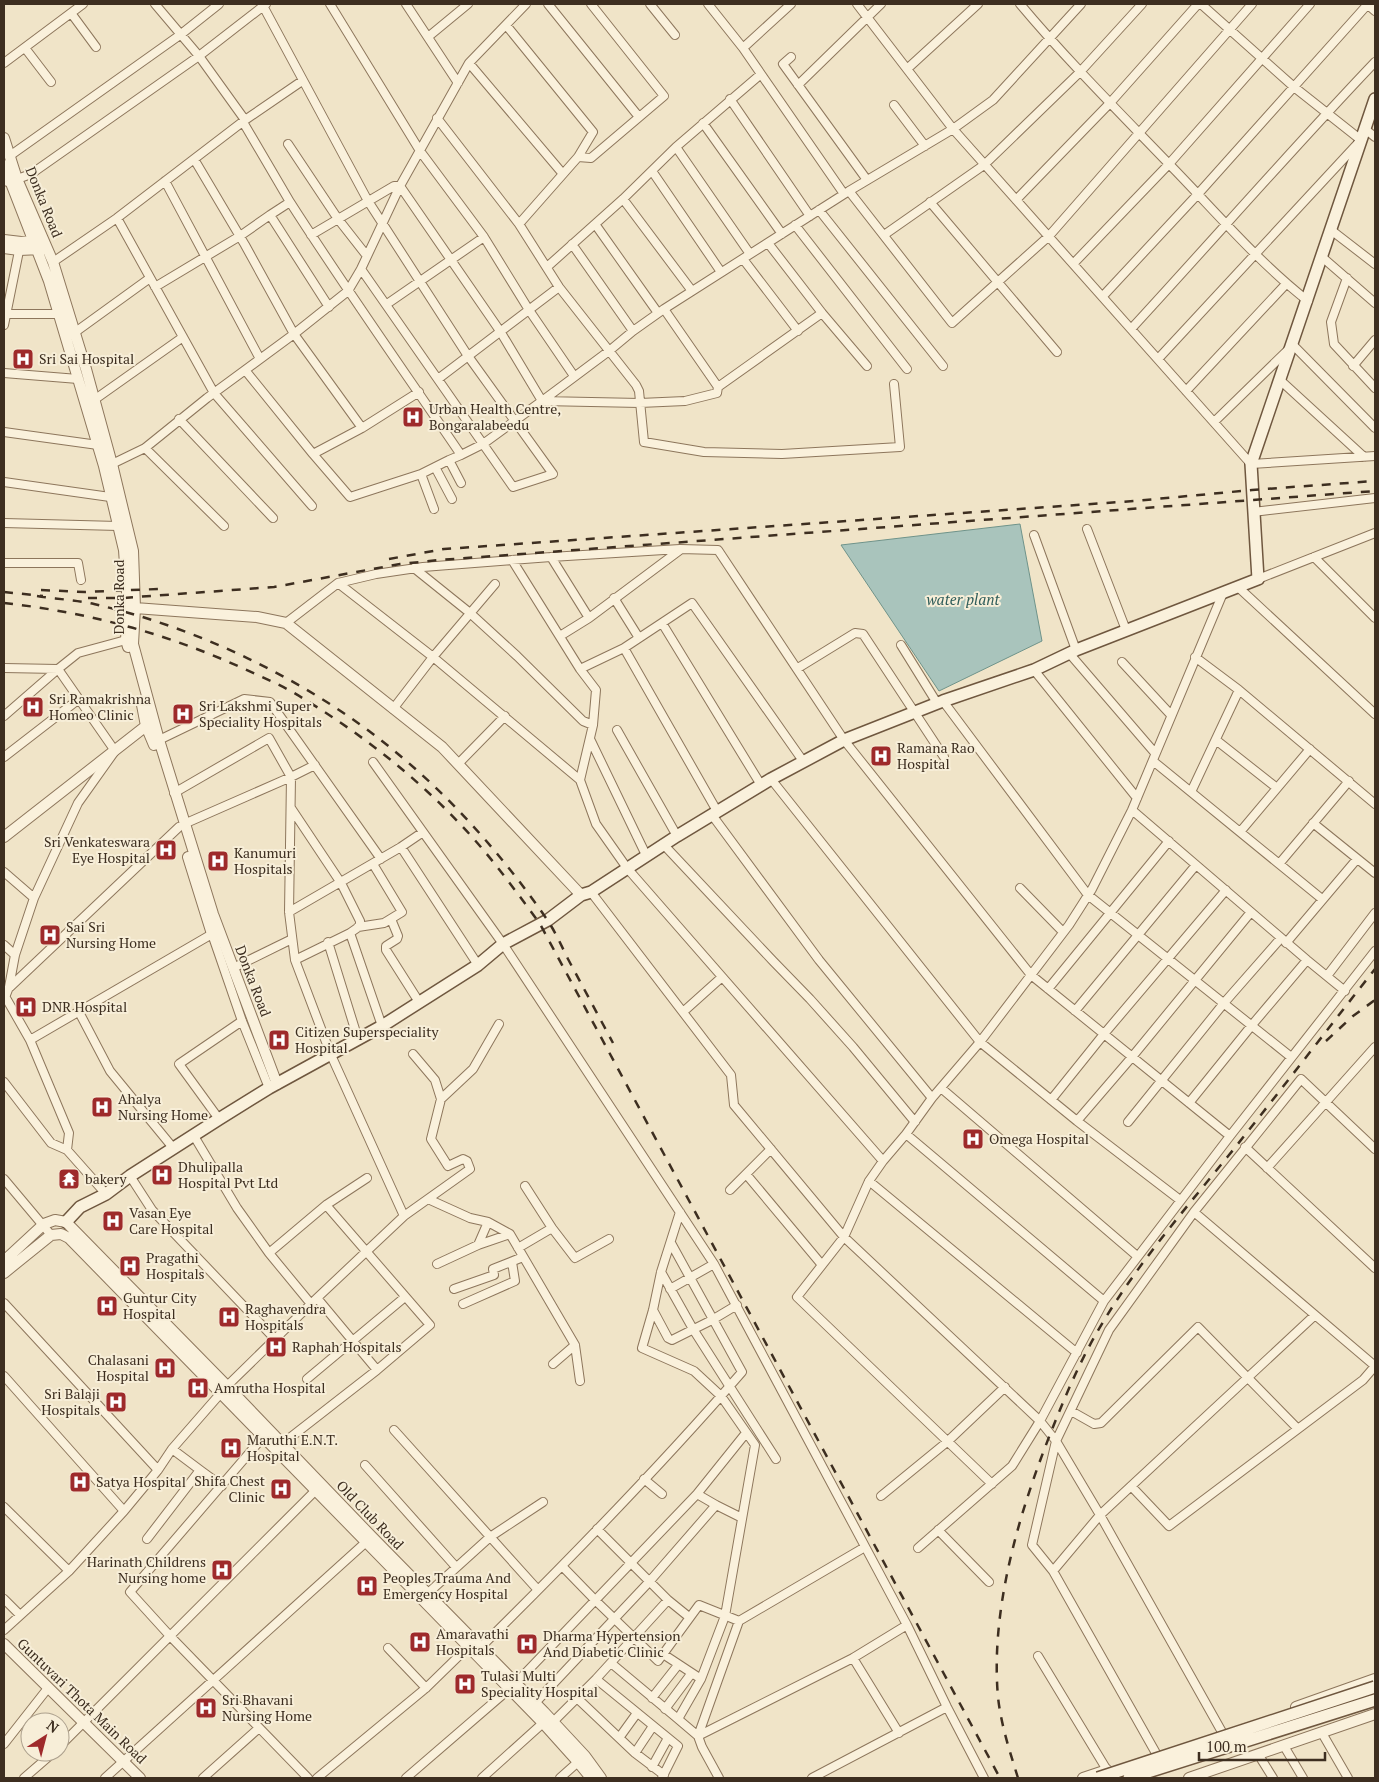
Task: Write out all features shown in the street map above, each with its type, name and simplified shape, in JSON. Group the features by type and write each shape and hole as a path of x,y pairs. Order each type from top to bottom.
{"main road":[{"path":"66,1222 80,1207 106,1194 130,1176 219,1119 273,1086 382,1026 478,965 503,944 548,920 663,844 803,761 844,740 914,712 1034,670 1072,651 1258,579 1251,464 1308,301 1375,99"},
{"path":"1102,1774 1375,1687"},
{"path":"1129,1778 1375,1700"}],"street":[{"path":"155,4 199,56 244,121 311,235 462,456"},
{"path":"10,155 220,4"},
{"path":"330,4 420,151 484,237 529,310 574,376"},
{"path":"406,4 458,83"},
{"path":"428,37 468,4"},
{"path":"112,464 145,448 348,291 361,269 400,186 469,63 526,4"},
{"path":"548,4 639,117"},
{"path":"578,157 591,158 664,96 591,4"},
{"path":"650,4 675,35"},
{"path":"743,48 791,4"},
{"path":"857,4 953,129 984,166 1103,296 1251,464 1375,456"},
{"path":"798,85 882,4"},
{"path":"907,69 978,4"},
{"path":"1020,4 1049,39 1227,225 1286,284 1308,301"},
{"path":"245,370 350,497 421,474 484,444 661,311 846,192 953,129 993,100 1081,4"},
{"path":"884,235 984,166 1080,72 1142,4"},
{"path":"1016,200 1110,103 1199,4 1230,28 1294,88 1326,114 1363,134 1375,137"},
{"path":"711,5 846,192 884,235 952,322 1049,236 1252,4"},
{"path":"1074,264 1169,164 1310,4"},
{"path":"1103,296 1294,88 1367,4 1375,11"},
{"path":"4,63 80,5"},
{"path":"10,180 31,174 199,56 264,5 302,81 382,224 468,356 553,474 513,487 361,269"},
{"path":"71,13 96,47"},
{"path":"506,25 593,132 578,157 519,224"},
{"path":"25,48 51,82"},
{"path":"791,57 782,64 867,180"},
{"path":"1131,328 1375,62"},
{"path":"469,63 563,174"},
{"path":"547,267 652,171 676,146 761,74"},
{"path":"53,262 117,218 244,121 302,81"},
{"path":"730,99 810,216"},
{"path":"894,105 925,146"},
{"path":"437,118 519,224 559,287 636,385 639,391 644,442 704,452 782,454 900,447 894,384"},
{"path":"703,123 782,234"},
{"path":"1158,359 1256,254 1363,134"},
{"name":"Donka Road","path":"4,138 10,155 10,180"},
{"path":"288,144 338,219 367,256"},
{"path":"676,146 750,254"},
{"path":"194,159 240,236 294,334 362,428"},
{"name":"Donka Road","path":"4,165 41,245 53,262 94,400 112,464 133,552 135,608 133,644 158,740 174,793 200,899 242,1021 273,1086"},
{"path":"652,171 721,272"},
{"path":"165,182 260,359"},
{"path":"311,235 394,186 400,186"},
{"path":"400,186 500,331 542,401"},
{"path":"622,199 692,291"},
{"path":"156,287 206,258 290,202"},
{"path":"930,202 1058,352"},
{"path":"819,210 943,366"},
{"path":"270,215 329,307"},
{"path":"117,218 214,393 312,506"},
{"path":"595,224 718,387"},
{"path":"795,225 907,369"},
{"path":"1331,230 1375,264"},
{"path":"387,304 484,237"},
{"path":"4,240 20,246"},
{"path":"768,243 822,313 867,366"},
{"path":"572,244 633,331"},
{"path":"4,248 41,245"},
{"name":"Donka Road","path":"41,245 59,314 98,445 126,561 128,607 126,640 146,717 146,726 233,968 273,1086"},
{"path":"4,325 20,246"},
{"path":"1322,256 1375,303"},
{"path":"743,259 798,331"},
{"path":"74,333 150,278"},
{"path":"1347,278 1331,322 1334,344 1375,388"},
{"path":"1186,391 1286,284"},
{"path":"438,379 559,287"},
{"path":"542,401 640,403 685,401 717,393 718,387 822,313"},
{"path":"5,314 59,314"},
{"path":"94,400 183,337"},
{"path":"1353,366 1375,340"},
{"path":"1214,422 1292,345 1375,428"},
{"path":"4,374 78,379"},
{"path":"1280,380 1364,457"},
{"path":"313,454 362,428 419,392"},
{"path":"179,420 274,518"},
{"path":"4,432 98,445"},
{"path":"145,448 224,526"},
{"path":"449,460 461,483"},
{"path":"435,467 452,499"},
{"path":"421,474 434,509"},
{"path":"4,482 110,497"},
{"path":"1254,512 1375,498"},
{"path":"4,523 118,526"},
{"path":"1087,529 1126,630"},
{"path":"1258,579 1375,533"},
{"path":"1034,535 1072,651 1155,753"},
{"path":"286,623 338,583 376,574 414,568 551,557 680,549 718,550 844,740 1031,975 1230,1136"},
{"path":"560,636 589,618 680,549"},
{"path":"551,557 589,618"},
{"path":"1314,557 1375,618"},
{"path":"512,560 580,669 596,690 594,725 580,780"},
{"path":"4,563 78,563 81,580"},
{"path":"414,568 470,613 583,721 594,725"},
{"path":"338,583 433,657 580,780 596,824 627,868 883,1161"},
{"path":"393,708 433,657 495,584"},
{"path":"1238,587 1375,714"},
{"path":"992,1484 798,1297 844,1237 869,1181 883,1161 906,1134 932,1098 980,1042 1063,932 1088,895 1132,810 1223,593"},
{"path":"614,598 640,638"},
{"path":"580,669 624,648 692,603 803,761"},
{"path":"135,608 257,617 286,623 442,747 586,894 683,1012 731,1075 734,1105 844,1237 1005,1387 1040,1421 1056,1441 1100,1515 1222,1732"},
{"path":"662,623 766,782 980,1042 1077,1121 1180,1200"},
{"path":"798,668 855,633 860,632 944,757"},
{"path":"4,716 78,653 126,640"},
{"path":"901,645 940,702 1088,895 1291,1057"},
{"path":"624,648 714,813 820,960 932,1098"},
{"path":"1195,656 1239,690 1349,782 1374,800"},
{"path":"1122,662 1171,714"},
{"path":"4,668 58,669"},
{"path":"58,669 115,751"},
{"path":"1034,670 1137,798"},
{"path":"1190,792 1239,690"},
{"path":"4,757 79,699"},
{"path":"158,740 244,699 270,702 381,858"},
{"path":"458,764 505,716"},
{"path":"4,837 146,726"},
{"path":"618,730 677,836"},
{"path":"174,793 269,738 291,777 289,912 295,960 331,1055 404,1216"},
{"path":"590,739 646,855"},
{"path":"1216,740 1277,788"},
{"path":"1240,832 1310,749"},
{"path":"67,1150 69,1133 30,1040 5,999 10,987 15,955 34,898 78,803 115,751"},
{"path":"1153,761 1322,899"},
{"path":"373,762 503,944 714,1264 907,1626 946,1707 984,1778"},
{"path":"10,987 182,826 315,765"},
{"path":"1279,864 1349,782"},
{"path":"291,808 341,883 360,921 360,926 358,927"},
{"path":"1132,810 1307,960 1345,990"},
{"path":"1313,823 1375,873"},
{"path":"289,912 373,864 423,832"},
{"path":"1048,989 1169,841"},
{"path":"663,844 810,999 853,1047 915,1122"},
{"path":"401,847 478,965"},
{"path":"1128,1122 1224,1003 1357,859"},
{"path":"295,960 328,942 350,933 358,927 384,923 400,914 402,910 373,864"},
{"path":"1076,1011 1196,865"},
{"path":"4,872 34,898"},
{"path":"1020,888 1063,932"},
{"path":"1051,1100 1104,1034 1226,890"},
{"path":"1077,1121 1251,912"},
{"path":"1327,976 1375,913"},
{"path":"391,919 398,936 397,939 386,946 386,950 419,1002"},
{"path":"350,933 382,1026"},
{"path":"30,1040 212,934"},
{"path":"233,968 292,939"},
{"path":"328,942 358,1039"},
{"path":"4,945 15,955"},
{"path":"918,1548 1012,1466 1040,1421 1104,1302 1180,1200 1375,950"},
{"path":"1189,1103 1307,960"},
{"path":"683,1012 722,977"},
{"path":"79,1012 110,1071 174,1148"},
{"path":"219,1119 179,1064 242,1021"},
{"path":"441,1099 473,1069 499,1024"},
{"path":"1267,1168 1375,1047"},
{"path":"4,1630 69,1571 124,1510 158,1470 172,1449 224,1390 275,1339 404,1216 470,1169 467,1161 463,1159 448,1166 431,1139 441,1099 436,1080 413,1054"},
{"path":"1157,1755 1053,1571 1032,1545 1056,1441 1109,1330 1194,1212 1301,1079 1375,1149"},
{"path":"4,1082 51,1143 67,1150 106,1194"},
{"path":"941,1088 1137,1256"},
{"path":"906,1134 1104,1302"},
{"path":"194,1136 237,1208 269,1252 354,1341 377,1370"},
{"path":"1245,1147 1375,1268"},
{"path":"730,1190 770,1149"},
{"path":"746,1174 822,1265"},
{"path":"130,1176 152,1210 275,1339"},
{"path":"269,1252 326,1205 367,1178"},
{"path":"4,1179 44,1224 51,1235 4,1273"},
{"path":"869,1181 1077,1353"},
{"path":"524,1186 575,1258 609,1239"},
{"path":"428,1199 470,1218 488,1222 510,1234 575,1345 580,1381"},
{"path":"282,1444 377,1370 430,1325 326,1205"},
{"path":"678,1719 700,1680 725,1616 755,1445 721,1396 694,1371 642,1348 654,1310 661,1272 680,1212"},
{"path":"1131,1486 1169,1526 1362,1380 1375,1366 1194,1212"},
{"path":"4,1261 44,1224 55,1220 66,1222"},
{"name":"Old Club Road","path":"66,1222 224,1390 263,1437 467,1648 512,1687 535,1703 585,1756 601,1778"},
{"path":"478,1245 488,1222"},
{"path":"518,1248 552,1228"},
{"name":"Old Club Road","path":"51,1235 62,1234 69,1238 224,1390 282,1444 480,1648 542,1724 591,1778"},
{"path":"437,1264 478,1245 510,1234"},
{"path":"480,1648 562,1566 742,1372 671,1243"},
{"path":"454,1289 494,1275 493,1269 523,1257"},
{"path":"463,1304 515,1282 512,1262"},
{"path":"670,1289 714,1264"},
{"path":"661,1272 693,1330 776,1459"},
{"path":"307,1379 405,1297"},
{"path":"4,1303 158,1470"},
{"path":"654,1310 668,1338 672,1340 712,1320 736,1305"},
{"path":"1053,1571 1100,1515 1246,1377 1315,1315"},
{"path":"1071,1411 1094,1424 1101,1423 1198,1327 1298,1429"},
{"path":"553,1364 575,1345"},
{"path":"4,1376 124,1510"},
{"path":"881,1496 948,1442 1005,1387"},
{"path":"394,1430 538,1590"},
{"path":"406,1778 512,1687 697,1494 746,1433"},
{"path":"263,1437 130,1592 212,1680 308,1778"},
{"path":"172,1449 222,1486"},
{"path":"365,1465 456,1567"},
{"path":"147,1539 200,1470"},
{"path":"644,1479 662,1494"},
{"path":"70,1737 315,1491"},
{"path":"697,1494 742,1518"},
{"path":"427,1594 490,1537 543,1502"},
{"path":"535,1703 649,1582 716,1505"},
{"path":"4,1506 69,1571"},
{"path":"597,1529 668,1600 690,1617"},
{"path":"938,1530 989,1582"},
{"path":"105,1778 365,1543"},
{"path":"698,1736 739,1621 865,1547"},
{"path":"562,1566 658,1661 699,1605 739,1621"},
{"path":"4,1599 20,1615"},
{"path":"553,1722 596,1679 668,1600"},
{"path":"698,1736 853,1658 907,1626"},
{"name":"Guntuvari Thota Main Road","path":"4,1644 140,1778"},
{"path":"388,1648 426,1688"},
{"path":"318,1778 426,1688 467,1648"},
{"path":"663,1654 700,1680"},
{"path":"1038,1656 1102,1774"},
{"path":"853,1658 899,1733"},
{"path":"610,1663 698,1736 702,1748 719,1778"},
{"path":"652,1698 678,1665"},
{"path":"665,1709 691,1674"},
{"path":"578,1698 663,1777 678,1746 596,1679"},
{"path":"1083,1778 1102,1774 1375,1679"},
{"path":"4,1744 48,1688"},
{"path":"812,1778 946,1707"},
{"path":"619,1738 637,1713"},
{"path":"1189,1778 1375,1714"},
{"path":"482,1778 542,1724"},
{"path":"635,1753 653,1726"},
{"path":"203,1778 259,1728"},
{"path":"1322,1733 1348,1778"},
{"path":"652,1767 668,1738"},
{"path":"1284,1746 1303,1778"},
{"path":"1258,1754 1273,1778"},
{"path":"24,1778 42,1762"},
{"path":"560,1778 578,1762"},
{"path":"1129,1764 1136,1778"}],"water":[{"name":"water plant","path":"1020,524 1042,641 939,691 841,545"}],"railway":[{"path":"389,559 444,549 1135,501 1375,481"},
{"path":"88,598 123,598 274,587 400,564 440,560 1375,491"},
{"path":"41,590 85,592 158,589"},
{"path":"4,592 43,596"},
{"path":"37,596 87,603 134,614 213,642 289,680 360,724 435,787 475,828 512,872 552,928 613,1043"},
{"path":"4,603 95,618 154,634 212,655 281,686 325,712 386,756 442,806 482,848 540,924 1000,1778"},
{"path":"1018,1778 999,1707 997,1663 999,1627 1004,1592 1020,1522 1042,1454 1069,1388 1110,1310 1142,1264 1375,969"},
{"path":"1326,1041 1353,1016 1375,1000"}],"place":[{"name":"Sri Sai Hospital","path":"23,359"},
{"name":"Urban Health Centre, Bongaralabeedu","path":"413,417"},
{"name":"Sri Ramakrishna Homeo Clinic","path":"33,707"},
{"name":"Sri Lakshmi Super Speciality Hospitals","path":"183,714"},
{"name":"Ramana Rao Hospital","path":"881,756"},
{"name":"Sri Venkateswara Eye Hospital","path":"166,850"},
{"name":"Kanumuri Hospitals","path":"218,861"},
{"name":"Sai Sri Nursing Home","path":"50,935"},
{"name":"DNR Hospital","path":"26,1007"},
{"name":"Citizen Superspeciality Hospital","path":"279,1040"},
{"name":"Ahalya Nursing Home","path":"102,1107"},
{"name":"Omega Hospital","path":"973,1139"},
{"name":"Dhulipalla Hospital Pvt Ltd","path":"162,1175"},
{"name":"bakery","path":"69,1179"},
{"name":"Vasan Eye Care Hospital","path":"113,1221"},
{"name":"Pragathi Hospitals","path":"130,1266"},
{"name":"Guntur City Hospital","path":"107,1306"},
{"name":"Raghavendra Hospitals","path":"229,1317"},
{"name":"Raphah Hospitals","path":"276,1347"},
{"name":"Chalasani Hospital","path":"165,1368"},
{"name":"Amrutha Hospital","path":"198,1388"},
{"name":"Sri Balaji Hospitals","path":"116,1402"},
{"name":"Maruthi E.N.T. Hospital","path":"231,1448"},
{"name":"Satya Hospital","path":"80,1482"},
{"name":"Shifa Chest Clinic","path":"281,1489"},
{"name":"Harinath Childrens Nursing home","path":"222,1570"},
{"name":"Peoples Trauma And Emergency Hospital","path":"367,1586"},
{"name":"Amaravathi Hospitals","path":"420,1642"},
{"name":"Dharma Hypertension And Diabetic Clinic","path":"527,1644"},
{"name":"Tulasi Multi Speciality Hospital","path":"465,1684"},
{"name":"Sri Bhavani Nursing Home","path":"206,1708"}]}
